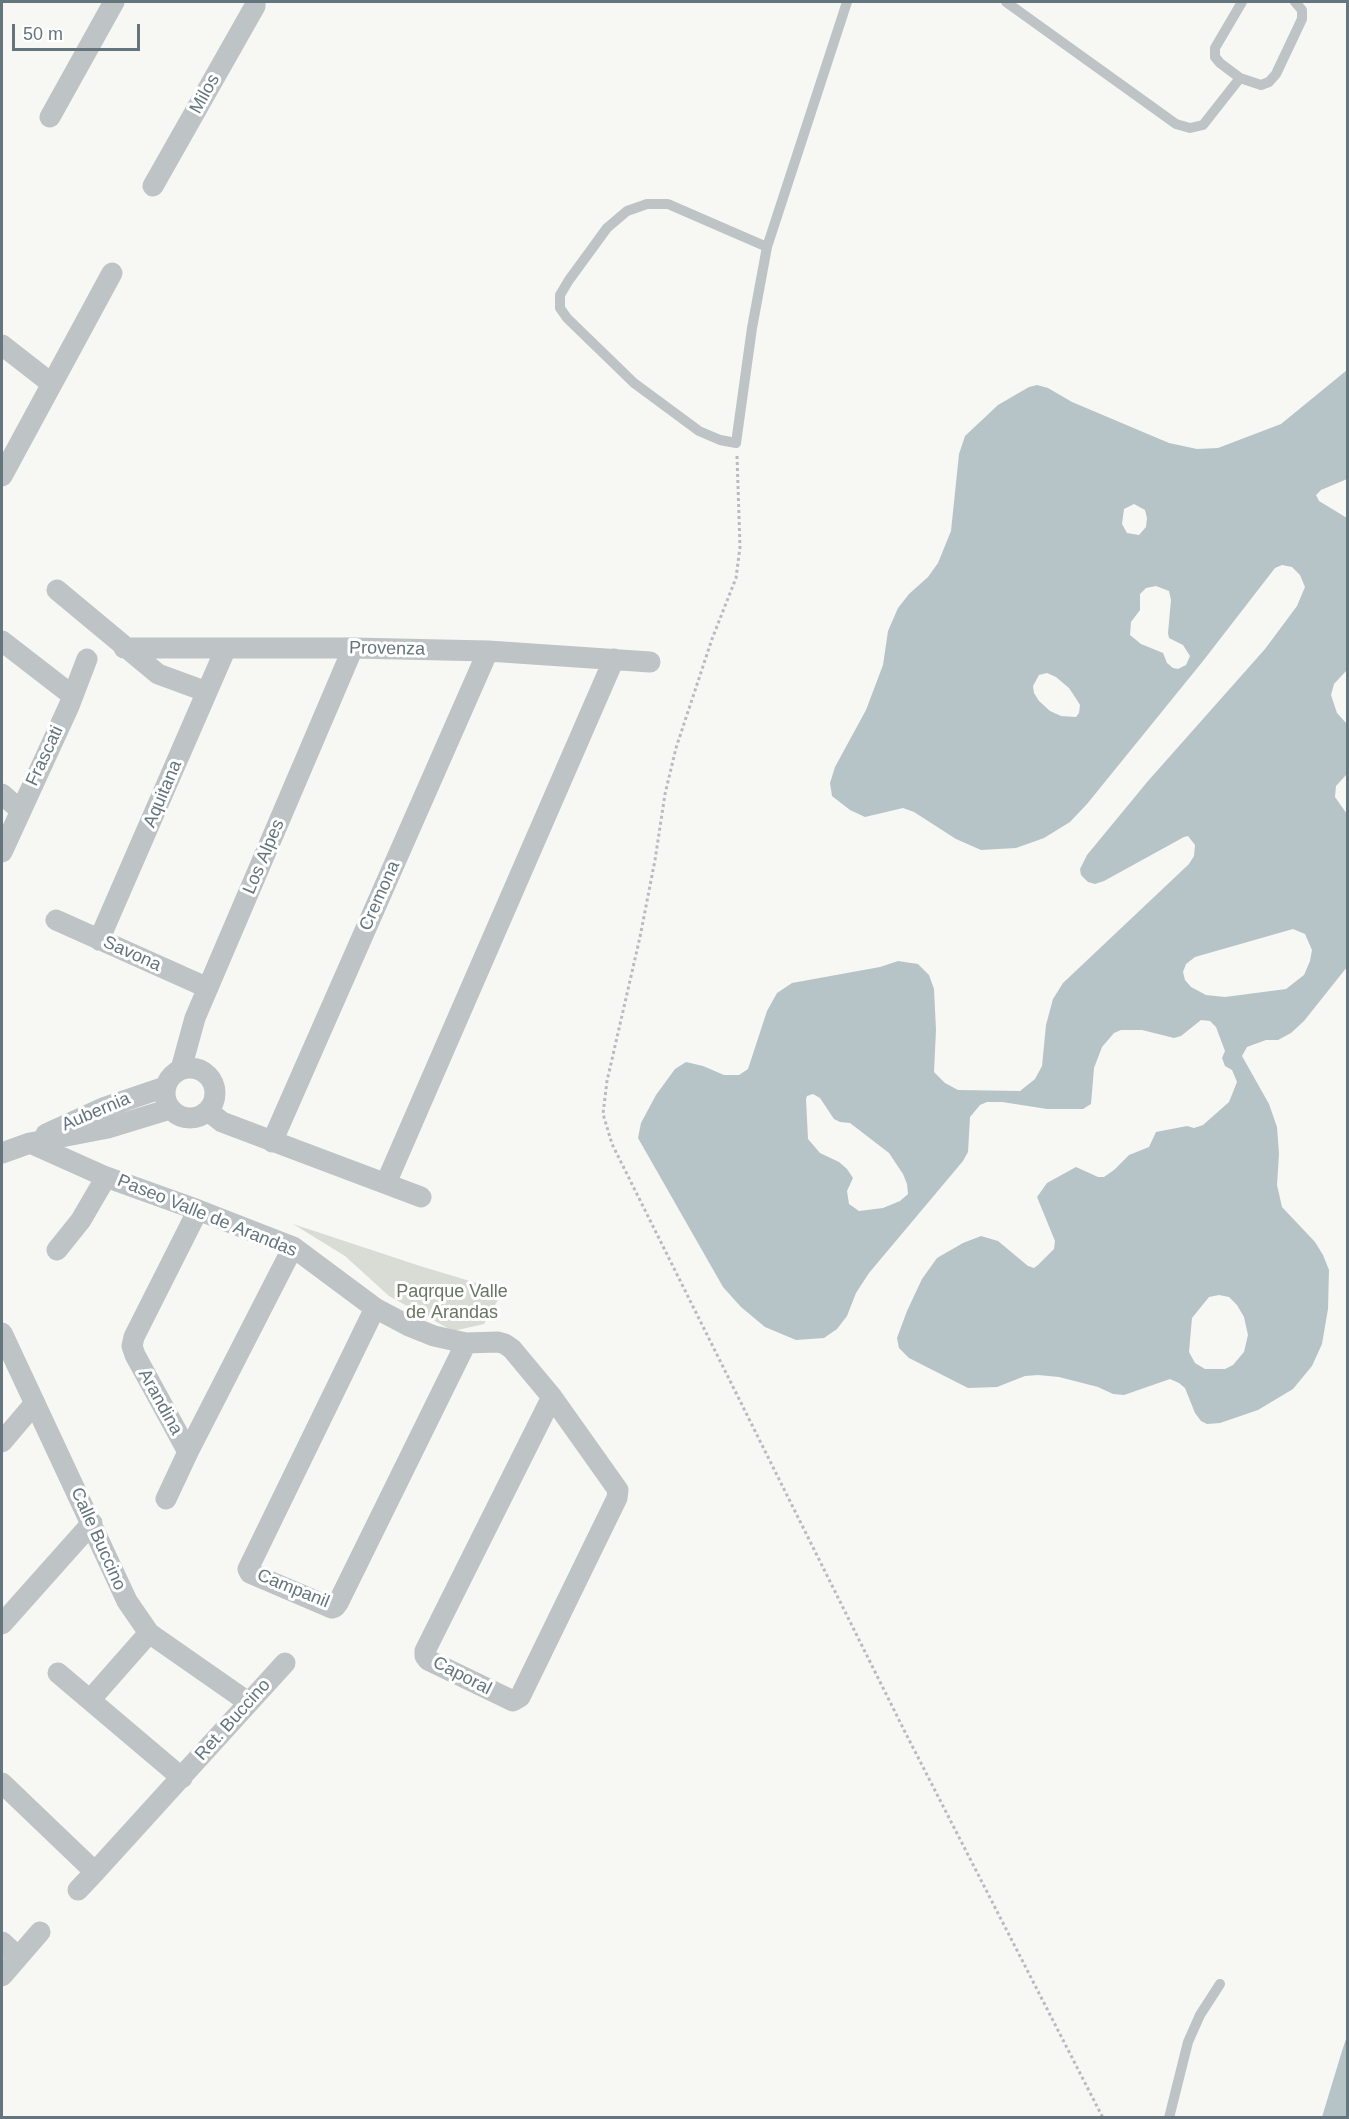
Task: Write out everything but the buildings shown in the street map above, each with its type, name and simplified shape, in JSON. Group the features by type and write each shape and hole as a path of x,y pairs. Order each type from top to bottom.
{"street":[{"path":"50,117 114,2"},
{"name":"Milos","path":"153,186 255,6 255,2"},
{"path":"2,476 112,273"},
{"path":"2,345 52,384"},
{"path":"57,590 158,674 207,692"},
{"path":"2,641 73,696"},
{"name":"Provenza","path":"124,648 353,648 488,651 650,662"},
{"name":"Aquitana","path":"99,940 226,648"},
{"name":"Los Alpes","path":"182,1069 191,1028 353,648"},
{"name":"Cremona","path":"272,1142 488,651"},
{"name":"Frascati","path":"2,852 73,696 87,659"},
{"path":"386,1183 614,659"},
{"path":"2,794 20,810"},
{"name":"Savona","path":"56,920 208,988"},
{"path":"190,1067 200,1070 208,1075 213,1083 215,1093 213,1102 208,1111 199,1116 188,1118 178,1115 170,1109 165,1099 165,1087 171,1076 182,1069 190,1067"},
{"name":"Aubernia","path":"2,1153 30,1143 103,1108 165,1087"},
{"name":"Aubernia","path":"30,1143 108,1128 170,1109"},
{"path":"208,1111 222,1122 421,1197"},
{"name":"Paseo Valle de Arandas","path":"30,1143 106,1177 198,1209 293,1247 375,1308 434,1336 466,1343 498,1342 505,1344 512,1349 552,1397 618,1490"},
{"path":"57,1250 81,1220 106,1177"},
{"name":"Arandina","path":"188,1452 132,1346 134,1337 198,1209"},
{"name":"Arandina","path":"188,1452 293,1247"},
{"name":"Campanil","path":"375,1308 248,1564 250,1573 332,1608 338,1603 466,1343"},
{"name":"Calle Buccino","path":"2,1333 127,1601 149,1633 248,1702"},
{"name":"Caporal","path":"552,1397 425,1651 428,1660 513,1701 517,1700 617,1498 618,1490"},
{"path":"2,1442 35,1403"},
{"path":"166,1499 188,1452"},
{"path":"2,1624 92,1523"},
{"path":"90,1700 149,1633"},
{"name":"Ret. Buccino","path":"78,1890 285,1663"},
{"name":"Ret. Buccino","path":"58,1673 182,1778"},
{"path":"2,1783 94,1872"},
{"path":"2,1976 40,1932"},
{"path":"2,1942 18,1957"}],"lane":[{"path":"767,247 669,204 647,204 627,211 607,228 560,295 560,308 567,318 634,382 699,431 720,440 736,443 752,328 767,247 848,2"},
{"path":"1006,2 1176,124 1190,128 1203,125 1240,78"},
{"path":"1242,2 1215,48 1215,57 1240,78 1261,86 1269,82 1276,74 1302,19 1302,10 1295,2"},
{"path":"1169,2118 1188,2042 1200,2016 1220,1984"}],"path":[{"path":"736,443 740,547 736,578 712,639 676,748 664,794 655,860 607,1081 603,1114 612,1144 904,1730 1103,2118"}],"green space":[{"name":"Paqrque Valle de Arandas","path":"293,1224 503,1291 484,1324 453,1331 389,1296 345,1256"}],"shaded area":[{"path":"1347,370 1347,479 1321,490 1316,495 1319,501 1347,518 1347,670 1334,684 1331,695 1337,713 1347,724 1347,774 1336,786 1335,797 1347,814 1347,967 1304,1021 1291,1033 1278,1040 1266,1040 1247,1047 1242,1056 1269,1104 1277,1127 1279,1154 1277,1185 1282,1207 1315,1242 1329,1270 1328,1309 1322,1344 1312,1366 1293,1389 1258,1410 1220,1423 1207,1424 1201,1421 1195,1413 1185,1388 1170,1379 1124,1395 1113,1394 1098,1387 1059,1377 1038,1375 1025,1376 997,1387 968,1388 909,1358 899,1348 897,1338 907,1311 922,1279 937,1258 981,1236 998,1241 1028,1266 1034,1268 1054,1249 1055,1241 1037,1197 1047,1183 1076,1167 1098,1177 1104,1177 1129,1155 1149,1147 1156,1132 1203,1125 1229,1102 1237,1082 1232,1070 1225,1066 1222,1058 1225,1051 1216,1027 1210,1021 1201,1020 1181,1036 1174,1038 1142,1030 1121,1030 1114,1033 1102,1047 1094,1068 1091,1104 1083,1109 1047,1109 1002,1102 987,1102 980,1105 970,1117 968,1152 963,1161 869,1273 856,1293 847,1316 837,1329 824,1338 796,1340 765,1327 741,1307 723,1287 638,1138 641,1123 656,1095 675,1069 686,1062 724,1075 739,1075 748,1069 767,1011 777,993 792,983 880,967 898,961 918,964 929,975 934,989 936,1030 934,1072 945,1083 958,1090 1020,1091 1035,1079 1042,1066 1046,1025 1053,999 1063,983 1189,864 1194,856 1195,845 1188,836 1184,837 1095,884 1088,882 1081,875 1080,869 1087,855 1148,781 1265,649 1297,606 1305,587 1300,575 1292,567 1282,565 1275,568 1087,804 1070,822 1044,838 1016,848 981,850 956,839 914,812 903,808 865,817 850,810 832,796 830,783 835,767 866,710 883,665 888,631 898,608 909,594 928,577 938,563 951,531 959,454 965,436 998,405 1029,387 1037,385 1169,443 1197,449 1218,448 1281,424","holes":["1134,504 1145,510 1146,527 1139,535 1127,533 1122,524 1124,509","1156,586 1169,591 1171,600 1169,638 1183,645 1190,656 1186,665 1178,669 1173,668 1167,663 1163,653 1141,644 1130,635 1131,622 1140,610 1140,594 1146,588","1047,673 1056,677 1069,688 1075,697 1080,705 1079,713 1076,717 1061,716 1050,711 1039,701 1033,686 1039,675","1293,929 1305,934 1312,950 1304,975 1286,989 1225,997 1206,995 1191,987 1185,980 1183,972 1186,964 1195,957","813,1094 820,1098 834,1119 850,1123 889,1153 903,1174 908,1194 900,1201 883,1208 859,1211 849,1204 847,1191 853,1178 839,1162 820,1153 808,1139 807,1096","1219,1295 1229,1297 1237,1305 1244,1317 1248,1335 1244,1352 1233,1365 1225,1369 1205,1369 1195,1363 1189,1352 1192,1318 1209,1297"]},
{"path":"1347,2036 1347,2117 1322,2117 1342,2051"}]}
